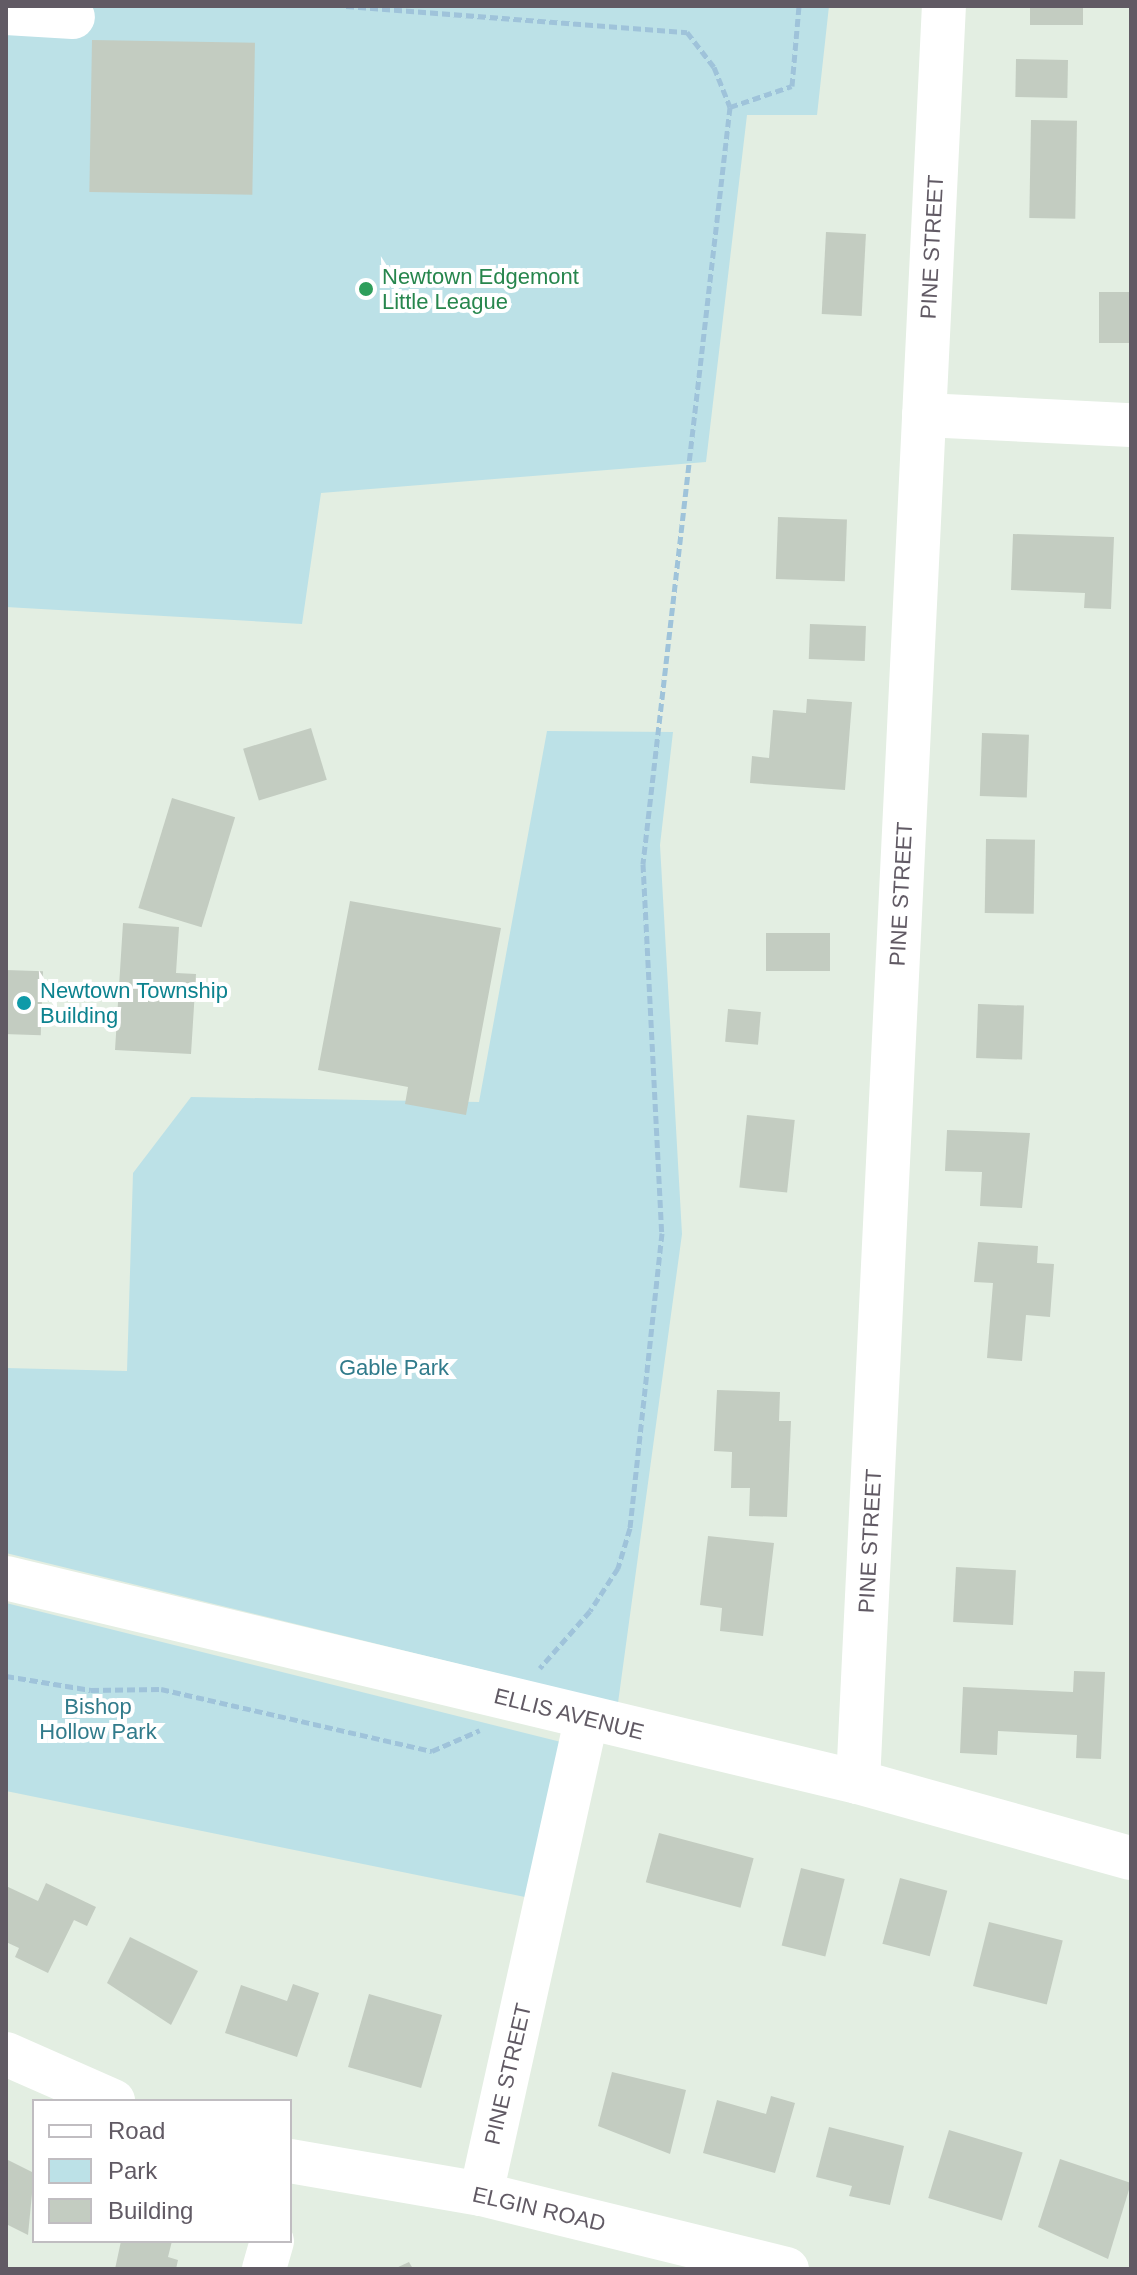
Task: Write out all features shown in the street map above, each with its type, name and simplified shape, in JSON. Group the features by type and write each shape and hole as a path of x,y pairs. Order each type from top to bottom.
{"street":[{"name":"PINE STREET","path":"858,1782 944,6"},
{"path":"6,13 73,17"},
{"path":"924,415 1131,425"},
{"name":"ELLIS AVENUE","path":"6,1578 512,1699 586,1721 858,1782 1131,1858"},
{"name":"PINE STREET","path":"481,2194 586,1721"},
{"path":"6,2054 108,2099"},
{"name":"ELGIN ROAD","path":"292,2166 481,2194 787,2269"},
{"path":"264,2269 271,2243"}],"path":[{"path":"6,1676 91,1690 161,1689 432,1751 472,1738 512,1699 590,1611 618,1568 630,1528 662,1233 643,864 730,107 714,67 687,32 346,6"},
{"path":"730,107 792,86 799,6"}],"green space":[{"name":"Newtown Edgemont Little League","path":"6,6 829,6 817,115 747,115 706,462 321,493 302,624 6,607"},
{"name":"Gable Park","path":"547,731 673,732 660,845 682,1234 618,1703 6,1553 6,1368 127,1371 133,1173 191,1097 479,1102"},
{"name":"Bishop Hollow Park","path":"6,1603 561,1742 525,1897 6,1791"}],"building":[{"path":"1030,6 1083,6 1083,25 1030,25"},
{"path":"92,40 255,43 252,195 89,192"},
{"path":"1016,59 1068,60 1067,98 1015,97"},
{"path":"1031,120 1077,121 1075,219 1029,218"},
{"path":"826,232 866,234 862,316 822,314"},
{"path":"1099,292 1131,292 1131,343 1099,343"},
{"path":"778,517 847,519 845,581 776,579"},
{"path":"1013,534 1114,537 1111,609 1084,608 1085,593 1011,590"},
{"path":"810,624 866,626 865,661 809,659"},
{"path":"807,699 852,702 845,790 750,783 752,756 769,758 773,710 806,713"},
{"path":"311,728 327,780 259,800 243,749"},
{"path":"982,733 1029,735 1027,798 980,796"},
{"path":"172,798 235,817 201,927 138,908"},
{"path":"986,839 1035,840 1034,914 985,913"},
{"path":"350,901 501,928 466,1115 405,1104 408,1087 318,1070"},
{"path":"123,923 179,927 176,973 196,974 191,1054 115,1050"},
{"path":"766,933 830,933 830,971 766,971"},
{"name":"Newtown Township Building","path":"6,970 43,971 41,1035 6,1034"},
{"path":"978,1004 1024,1006 1022,1060 976,1058"},
{"path":"728,1009 761,1012 758,1045 725,1042"},
{"path":"747,1115 795,1120 787,1193 739,1188"},
{"path":"947,1130 1030,1133 1022,1208 980,1206 982,1172 945,1171"},
{"path":"978,1242 1038,1246 1037,1263 1054,1264 1050,1317 1026,1315 1022,1361 987,1358 993,1283 974,1282"},
{"path":"717,1390 780,1392 779,1421 791,1421 787,1517 749,1516 750,1488 731,1488 732,1452 714,1451"},
{"path":"708,1536 774,1543 763,1636 720,1631 722,1608 700,1605"},
{"path":"956,1567 1016,1570 1013,1625 953,1622"},
{"path":"1074,1671 1105,1672 1101,1759 1076,1758 1077,1735 998,1731 997,1755 960,1753 963,1687 1073,1692"},
{"path":"659,1833 754,1858 740,1908 646,1882"},
{"path":"801,1868 845,1879 825,1957 782,1946"},
{"path":"900,1878 947,1891 930,1956 882,1944"},
{"path":"46,1883 96,1907 87,1926 74,1920 48,1973 15,1957 19,1948 6,1942 6,1886 38,1901"},
{"path":"989,1922 1063,1940 1047,2004 973,1986"},
{"path":"130,1937 198,1971 171,2025 107,1983"},
{"path":"293,1984 319,1993 297,2057 225,2033 241,1985 287,2001"},
{"path":"369,1994 442,2015 421,2088 348,2067"},
{"path":"612,2072 686,2090 670,2154 598,2126"},
{"path":"771,2096 795,2103 775,2173 703,2153 717,2100 766,2114"},
{"path":"829,2127 904,2146 890,2205 849,2196 852,2186 816,2177"},
{"path":"949,2130 1023,2153 1002,2220 928,2198"},
{"path":"6,2159 32,2172 32,2194 28,2235 6,2224"},
{"path":"1060,2159 1131,2183 1108,2259 1038,2227"},
{"path":"121,2243 172,2243 168,2257 178,2260 176,2269 115,2269"},
{"path":"409,2262 413,2269 394,2269"}],"place":[{"name":"Newtown Edgemont Little League","path":"366,289"},
{"name":"Newtown Township Building","path":"24,1003"}]}
